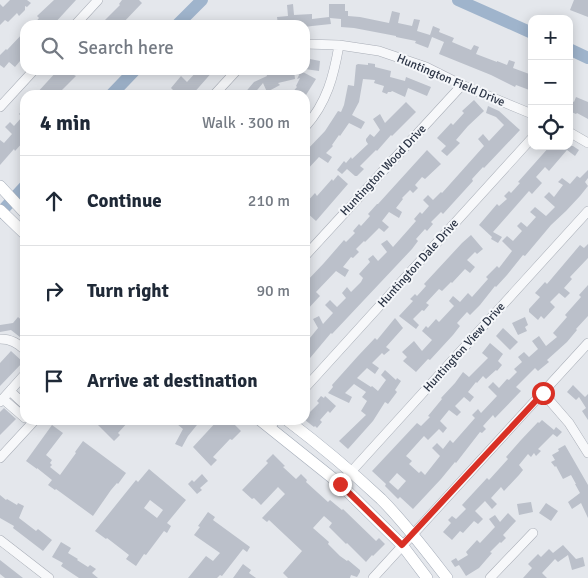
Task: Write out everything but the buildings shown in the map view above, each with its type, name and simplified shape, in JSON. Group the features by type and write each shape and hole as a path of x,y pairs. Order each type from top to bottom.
{"main road":[{"path":"2,188 20,208"},
{"path":"0,210 20,230"},
{"path":"274,425 340,484 402,545 427,578"},
{"path":"293,425 382,500 447,578"}],"street":[{"path":"80,20 98,0"},
{"name":"Huntington Field Drive","path":"310,44 339,45 379,51 426,67 462,85 528,112"},
{"path":"310,121 327,94 334,73 339,45"},
{"path":"0,107 29,75"},
{"path":"219,90 232,75"},
{"name":"Huntington Wood Drive","path":"310,251 462,85"},
{"path":"573,134 588,143"},
{"name":"Huntington Dale Drive","path":"310,382 528,142"},
{"name":"Huntington View Drive","path":"340,484 588,211"},
{"path":"0,339 11,340 20,346"},
{"path":"373,578 588,343"},
{"path":"20,380 2,400 20,414"},
{"path":"10,391 20,400"},
{"path":"543,393 570,423 588,453"},
{"path":"0,458 27,425"},
{"path":"490,578 533,534"},
{"path":"0,540 49,578"}],"waterway":[{"path":"182,20 202,0"},
{"path":"458,0 528,31"},
{"path":"573,51 588,58"},
{"path":"116,90 130,75"},
{"path":"0,213 20,191"}],"route":[{"path":"340,484 402,545 543,393"}]}
